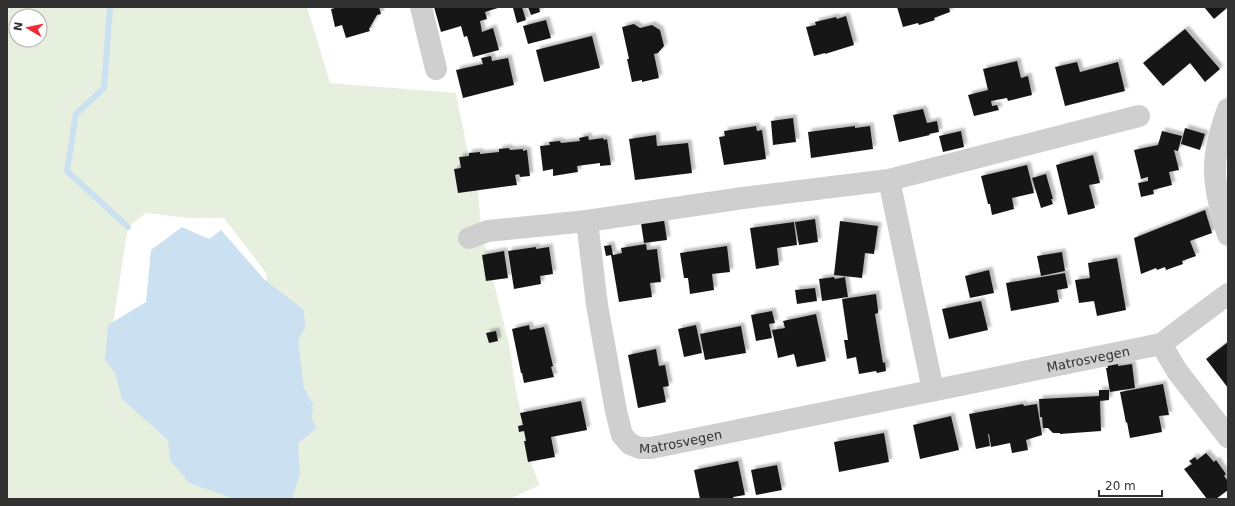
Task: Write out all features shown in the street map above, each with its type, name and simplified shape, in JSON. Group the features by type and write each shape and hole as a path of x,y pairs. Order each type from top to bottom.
{"street":[{"path":"421,7 436,69"},
{"path":"1228,109 1220,133 1215,169 1219,203 1228,235"},
{"path":"469,238 488,231 587,221 743,198 889,180 1139,116"},
{"path":"889,180 933,390"},
{"name":"Matrosvegen","path":"587,221 597,305 616,411 622,435 630,444 640,448 651,448 1161,344 1228,294"},
{"path":"1161,344 1177,371 1228,437"}],"green space":[{"path":"7,7 307,7 330,83 456,93 478,193 481,229 510,349 515,385 532,466 540,485 510,499 278,499 272,315 266,273 224,218 189,218 146,213 128,227 110,343 271,499 7,499"}],"water":[{"path":"182,227 209,239 221,230 264,279 304,310 305,328 298,340 304,388 313,404 312,419 317,428 298,443 300,474 292,499 235,499 189,483 170,460 168,440 122,399 115,373 105,360 108,325 146,302 151,250"}],"building":[{"path":"338,7 379,7 381,14 377,15 369,29 370,31 346,38 342,25 335,27 331,9"},
{"path":"434,7 501,7 485,12 487,19 480,21 482,32 493,28 499,50 473,57 467,36 464,37 461,26 441,32"},
{"path":"522,7 526,20 517,23 513,8"},
{"path":"528,7 539,7 540,12 531,15"},
{"path":"897,7 949,7 950,12 934,18 935,20 919,25 918,23 903,27"},
{"path":"1204,7 1228,7 1214,19"},
{"path":"846,16 854,45 814,56 806,27 816,25 815,22 836,17 837,19"},
{"path":"546,20 551,38 528,44 523,26"},
{"path":"634,24 640,28 652,25 660,30 664,46 658,53 654,54 659,78 642,82 642,80 632,82 622,27"},
{"path":"1185,29 1220,69 1205,82 1190,63 1163,86 1143,63"},
{"path":"592,36 600,68 544,82 536,50"},
{"path":"491,56 492,61 508,58 514,85 463,98 456,70 483,64 481,58"},
{"path":"1017,61 1021,78 1028,76 1032,95 1008,101 1007,98 991,101 992,106 997,105 999,110 974,116 968,95 988,90 983,69"},
{"path":"1077,62 1080,72 1118,62 1125,91 1065,106 1055,67"},
{"path":"923,109 927,123 937,121 939,132 899,142 893,115"},
{"path":"793,118 796,142 773,145 771,121"},
{"path":"756,126 757,131 762,130 766,159 724,165 719,137 725,136 724,131"},
{"path":"855,126 855,128 870,126 873,149 811,158 808,132"},
{"path":"1185,128 1205,134 1200,150 1181,144"},
{"path":"961,131 964,147 943,152 939,136"},
{"path":"1162,131 1182,136 1178,151 1174,150 1179,170 1169,172 1172,185 1153,190 1154,194 1141,197 1138,183 1148,181 1148,177 1141,179 1134,150 1158,145"},
{"path":"656,135 657,146 688,143 692,173 635,180 629,139"},
{"path":"588,136 589,140 603,138 604,140 607,139 611,165 600,166 600,163 577,166 578,172 553,176 553,169 543,171 540,146 550,145 549,142 560,141 561,143 580,141 579,138"},
{"path":"509,148 510,150 527,150 530,176 520,177 519,174 515,175 517,185 458,193 454,169 461,168 459,157 469,156 469,153 480,152 480,154 499,152 499,149"},
{"path":"1093,155 1100,183 1089,185 1095,208 1068,215 1056,165"},
{"path":"1027,165 1034,193 1012,198 1014,209 992,215 981,176"},
{"path":"1046,174 1053,204 1041,208 1032,178"},
{"path":"1205,210 1212,233 1190,241 1196,256 1182,261 1183,264 1166,270 1165,267 1157,270 1156,268 1141,274 1134,238"},
{"path":"815,219 818,242 799,245 795,222"},
{"path":"664,220 667,240 644,243 641,223"},
{"path":"840,221 878,226 874,254 865,253 862,278 834,275"},
{"path":"794,222 797,245 777,248 779,265 756,269 750,228"},
{"path":"646,244 647,250 657,249 661,282 650,283 652,297 619,302 611,255 606,256 604,246 611,245 613,255 622,253 621,248"},
{"path":"727,246 730,272 712,274 714,290 690,294 688,278 684,278 680,253"},
{"path":"536,247 536,249 549,247 553,274 540,276 541,284 514,289 508,251"},
{"path":"504,251 508,278 486,281 482,255"},
{"path":"1062,252 1065,271 1041,276 1037,256"},
{"path":"1117,258 1126,310 1097,316 1094,301 1079,303 1075,280 1090,278 1088,263"},
{"path":"989,270 994,293 970,298 965,276"},
{"path":"1065,273 1068,288 1057,290 1059,302 1011,311 1006,283"},
{"path":"834,277 835,279 845,277 848,297 822,301 819,279"},
{"path":"815,288 817,301 797,304 795,290"},
{"path":"876,294 878,313 875,314 883,363 885,362 886,371 859,374 856,357 847,359 844,340 848,340 842,299"},
{"path":"981,301 988,330 949,339 942,309"},
{"path":"772,311 775,323 769,324 772,338 756,341 751,315"},
{"path":"816,314 826,361 797,367 794,354 778,358 772,330 785,328 783,321"},
{"path":"529,325 530,330 544,327 554,377 524,383 512,329"},
{"path":"696,325 702,353 684,357 678,329"},
{"path":"741,326 746,353 705,360 700,334"},
{"path":"496,331 498,341 489,343 486,333"},
{"path":"1228,342 1228,388 1206,359"},
{"path":"656,349 659,366 665,365 669,386 663,387 666,402 638,408 628,355"},
{"path":"1118,363 1118,366 1132,364 1135,388 1110,392 1106,368 1108,368 1107,365"},
{"path":"1163,384 1169,415 1159,416 1162,432 1130,438 1120,392"},
{"path":"1099,390 1109,390 1109,400 1100,401 1101,431 1060,434 1053,433 1048,428 1043,428 1042,417 1040,417 1039,399 1099,396"},
{"path":"581,401 587,430 551,437 555,457 528,462 524,441 526,441 524,431 519,432 518,426 523,425 520,413"},
{"path":"1023,404 1024,406 1037,404 1042,435 1026,440 1028,450 1012,453 1010,443 991,447 989,434 990,446 976,449 969,414"},
{"path":"951,416 959,450 920,459 913,425"},
{"path":"884,433 889,462 839,472 834,442"},
{"path":"1206,453 1214,462 1216,460 1226,474 1224,476 1228,481 1228,490 1216,499 1207,499 1184,469 1192,464 1189,461 1195,457 1197,460"},
{"path":"738,461 745,495 733,497 734,499 700,499 694,470"},
{"path":"777,465 782,490 756,495 751,470"}],"waterway":[{"path":"110,7 104,88 76,114 67,171 128,227"}]}
